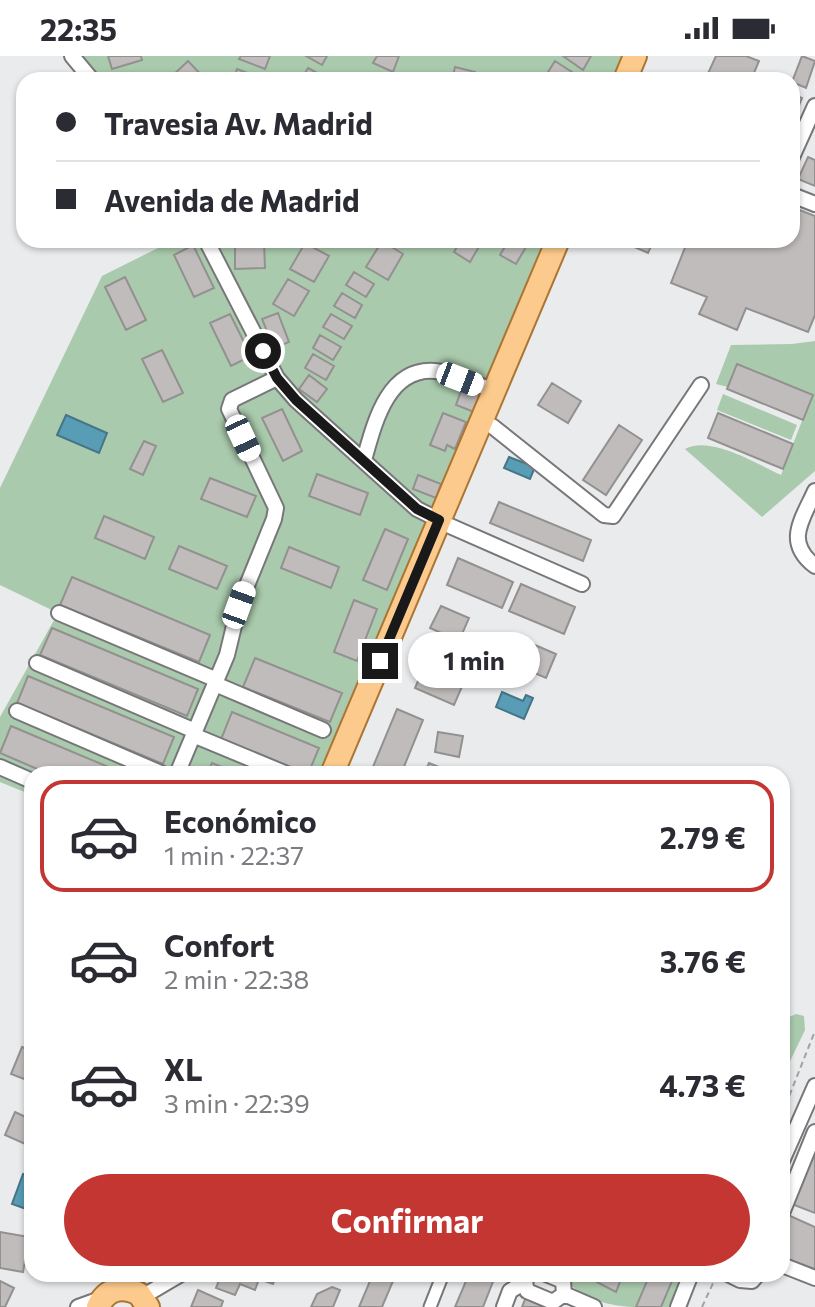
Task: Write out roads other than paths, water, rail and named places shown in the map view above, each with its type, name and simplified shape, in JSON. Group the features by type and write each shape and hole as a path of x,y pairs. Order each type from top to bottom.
{"main road":[{"path":"349,766 494,391 555,248"},
{"path":"336,766 492,426 568,248"}],"street":[{"path":"72,56 85,72"},
{"path":"800,139 815,106"},
{"path":"210,248 277,378 296,400 417,509 582,584"},
{"path":"364,460 387,396 405,378 418,372 438,371 494,391"},
{"path":"180,766 227,655 239,605 276,508 229,409 232,400 277,378"},
{"path":"492,426 604,515 613,516 701,385"},
{"path":"815,491 799,527 796,542 802,557 815,566"},
{"path":"59,613 323,730"},
{"path":"37,663 269,766"},
{"path":"17,711 144,766"},
{"path":"0,767 24,778"},
{"path":"790,1123 815,1086"},
{"path":"790,1127 814,1134 790,1193"},
{"path":"790,1268 815,1278"},
{"path":"78,1307 161,1282"},
{"path":"430,1307 440,1282"},
{"path":"504,1307 510,1291 522,1282"},
{"path":"527,1282 527,1291 553,1302 564,1294"},
{"path":"563,1282 564,1294"},
{"path":"678,1307 688,1282"},
{"path":"564,1294 594,1307"}],"water":[{"path":"66,415 107,433 99,453 57,435"},
{"path":"509,457 535,467 530,479 504,468"},
{"path":"502,692 523,701 526,695 533,698 524,719 496,707"},
{"path":"23,1174 24,1208 12,1204"}]}
